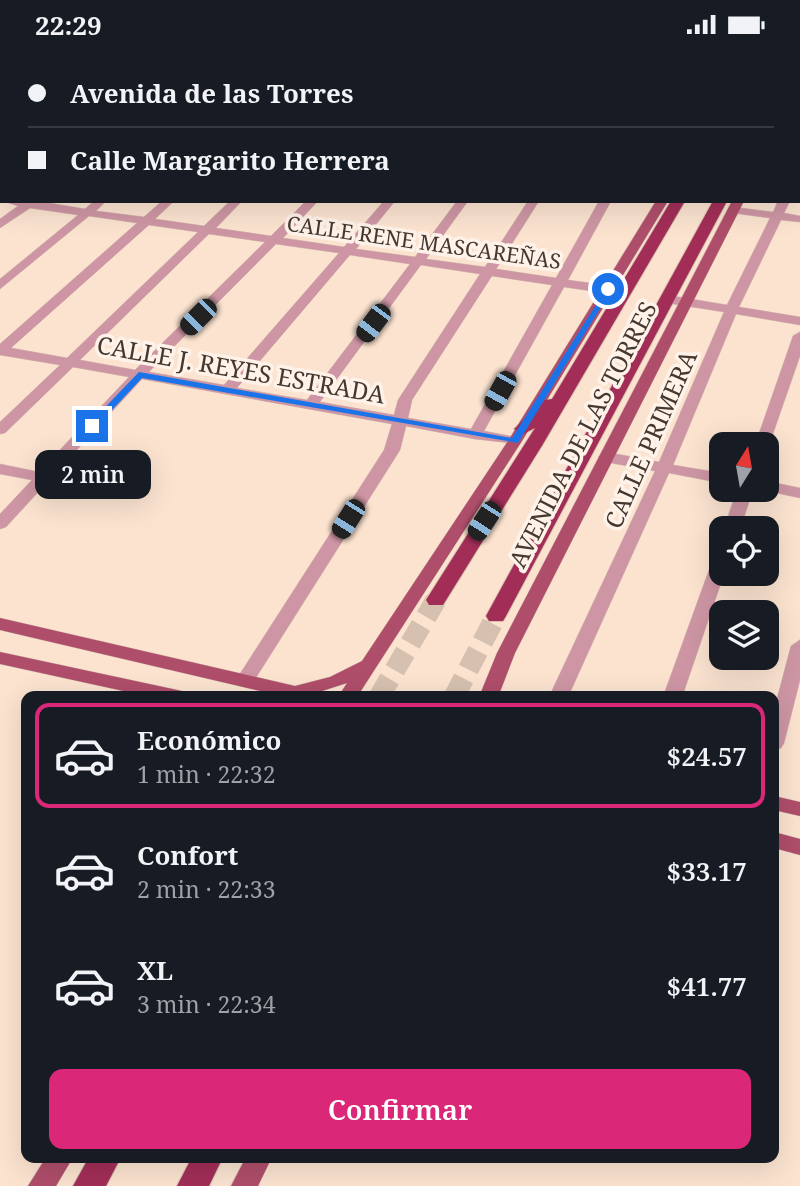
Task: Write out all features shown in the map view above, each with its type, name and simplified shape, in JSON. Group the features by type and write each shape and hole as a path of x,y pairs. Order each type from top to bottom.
{"highway":[{"name":"AVENIDA DE LAS TORRES","path":"436,600 566,391 677,203"},
{"name":"AVENIDA DE LAS TORRES","path":"496,616 667,299 722,205"},
{"path":"648,335 652,365"},
{"path":"519,435 566,391"},
{"path":"89,1186 103,1163"},
{"path":"193,1186 205,1163"}],"main road":[{"name":"AVENIDA DE LAS TORRES","path":"350,691 519,435 661,203"},
{"name":"AVENIDA DE LAS TORRES","path":"493,691 684,302 722,205"},
{"path":"1,625 291,691"},
{"path":"0,658 154,691"},
{"path":"299,691 336,681 370,662"},
{"path":"779,805 800,811"},
{"path":"779,810 800,811"},
{"path":"779,841 800,847"},
{"path":"41,1186 56,1163"},
{"path":"244,1186 256,1163"}],"street":[{"name":"CALLE RENE MASCAREÑAS","path":"30,203 626,292"},
{"path":"0,225 30,203"},
{"path":"0,285 100,203"},
{"path":"1,350 167,203"},
{"path":"0,430 235,203"},
{"path":"0,524 139,375 311,203"},
{"path":"227,391 388,203"},
{"path":"311,404 462,203"},
{"path":"245,680 392,450 405,400 533,203"},
{"path":"475,435 605,203"},
{"name":"CALLE PRIMERA","path":"561,691 664,468 731,310 783,203"},
{"path":"722,205 800,219"},
{"path":"667,299 800,321"},
{"path":"767,432 800,336"},
{"name":"CALLE J. REYES ESTRADA","path":"1,350 475,435 519,435"},
{"path":"606,457 709,476"},
{"path":"0,469 45,478"},
{"path":"779,489 800,493"},
{"path":"674,691 711,586"},
{"path":"779,724 800,646"}],"tunnel":[{"path":"383,691 436,600"},
{"path":"457,691 496,616"}],"route":[{"path":"92,426 139,375 515,441 608,289"}]}
